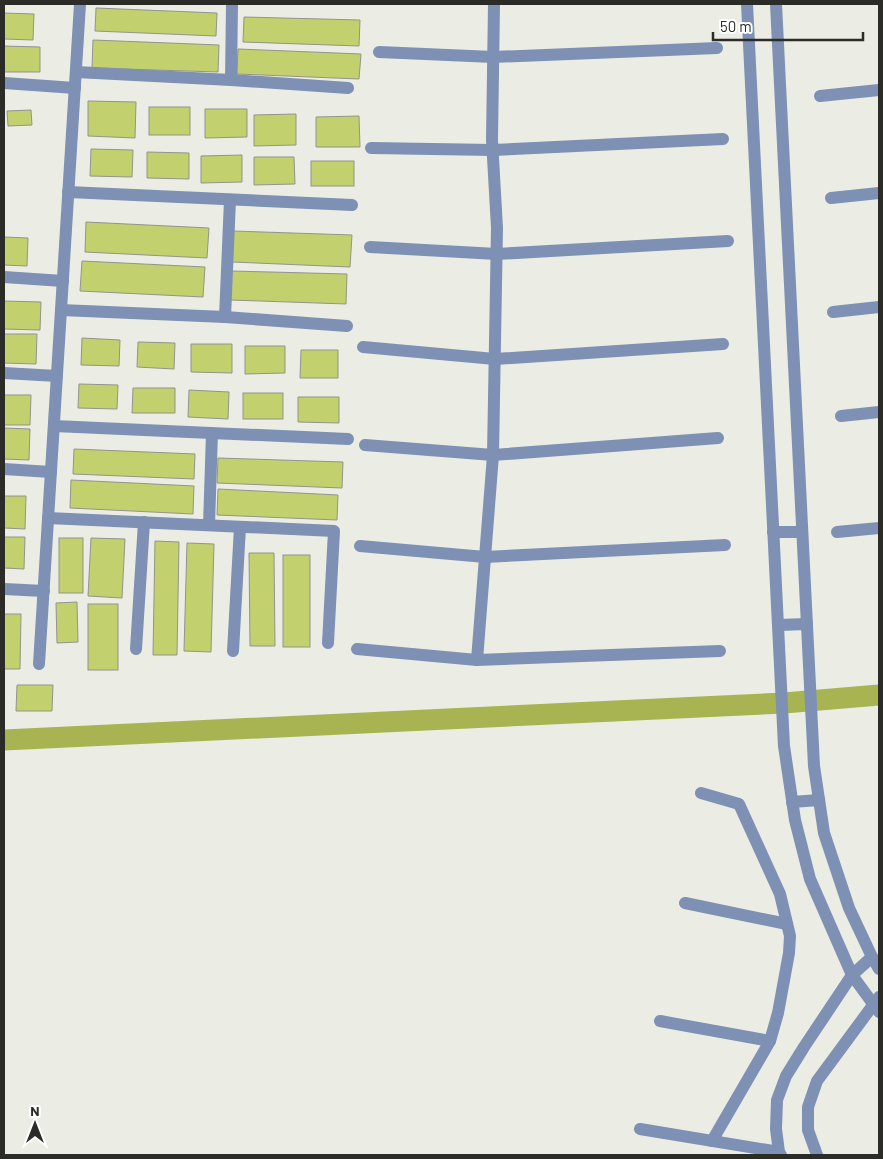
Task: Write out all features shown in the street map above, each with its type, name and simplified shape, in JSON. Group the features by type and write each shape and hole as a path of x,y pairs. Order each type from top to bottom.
{"street":[{"path":"39,664 80,4"},
{"path":"231,80 232,4"},
{"path":"477,660 492,455 497,254 493,150 494,4"},
{"path":"747,4 784,746 795,820 810,879 852,975 877,1004 817,1081 808,1107 808,1130 817,1155"},
{"path":"776,4 814,766 824,833 849,908 879,969"},
{"path":"379,52 493,57 717,48"},
{"path":"76,72 348,88"},
{"path":"4,83 75,88"},
{"path":"820,96 879,90"},
{"path":"371,148 493,150 723,139"},
{"path":"68,192 352,205"},
{"path":"831,198 879,193"},
{"path":"225,317 230,200"},
{"path":"370,248 497,254 728,241"},
{"path":"4,277 63,280"},
{"path":"833,312 879,307"},
{"path":"61,310 225,317 347,326"},
{"path":"363,347 494,359 723,344"},
{"path":"4,373 57,376"},
{"path":"841,416 879,412"},
{"path":"54,426 348,439"},
{"path":"209,526 212,433"},
{"path":"365,445 492,455 718,438"},
{"path":"4,469 51,472"},
{"path":"48,518 334,531 328,643"},
{"path":"136,649 144,522"},
{"path":"233,651 240,527"},
{"path":"837,532 879,528"},
{"path":"773,532 802,532"},
{"path":"360,546 485,557 725,545"},
{"path":"4,589 44,591"},
{"path":"778,625 807,624"},
{"path":"357,649 477,660 720,651"},
{"path":"701,792 739,804 780,894 790,936 789,953 778,1013 770,1041 712,1141"},
{"path":"792,802 819,800"},
{"path":"684,903 787,924"},
{"path":"640,1129 780,1154 776,1129 777,1100 786,1076 852,975 872,957"},
{"path":"660,1021 770,1041"}],"building":[{"path":"96,8 217,13 216,36 95,31"},
{"path":"4,13 34,14 33,40 4,39"},
{"path":"244,17 360,20 359,46 243,42"},
{"path":"93,40 219,45 218,72 92,68"},
{"path":"4,46 40,47 40,72 4,72"},
{"path":"238,49 361,54 359,79 237,74"},
{"path":"88,101 136,102 135,138 88,136"},
{"path":"149,107 190,107 190,135 149,135"},
{"path":"205,109 247,109 247,137 205,138"},
{"path":"31,110 32,125 8,126 7,111"},
{"path":"296,114 296,145 254,146 254,115"},
{"path":"359,116 360,147 316,147 316,117"},
{"path":"91,149 133,150 132,177 90,176"},
{"path":"147,152 189,153 189,179 147,178"},
{"path":"242,155 242,182 201,183 201,156"},
{"path":"254,157 294,157 295,184 254,185"},
{"path":"311,161 354,161 354,186 311,186"},
{"path":"86,222 209,228 207,258 85,252"},
{"path":"233,231 352,235 350,267 232,262"},
{"path":"4,237 28,238 27,266 4,265"},
{"path":"82,261 205,267 203,297 80,291"},
{"path":"231,271 347,274 346,304 230,300"},
{"path":"4,301 41,302 40,330 4,329"},
{"path":"4,334 37,334 36,364 4,363"},
{"path":"82,338 120,340 119,366 81,365"},
{"path":"138,342 175,343 174,369 137,367"},
{"path":"191,344 232,344 232,373 191,372"},
{"path":"245,346 285,346 285,373 245,374"},
{"path":"301,350 338,350 338,378 300,378"},
{"path":"79,384 118,385 117,409 78,408"},
{"path":"133,388 175,388 175,413 132,413"},
{"path":"189,390 229,392 228,419 188,417"},
{"path":"243,393 283,393 283,419 243,419"},
{"path":"4,395 31,395 30,425 4,425"},
{"path":"298,397 339,397 339,423 298,422"},
{"path":"4,428 30,429 29,460 4,459"},
{"path":"74,449 195,454 194,479 73,474"},
{"path":"218,458 343,462 342,488 217,483"},
{"path":"71,480 194,486 193,514 70,508"},
{"path":"218,489 338,495 337,520 217,515"},
{"path":"4,496 26,496 25,529 4,528"},
{"path":"4,537 25,537 24,569 4,568"},
{"path":"59,538 83,538 83,593 59,593"},
{"path":"91,538 125,539 122,598 88,596"},
{"path":"155,541 179,542 177,655 153,655"},
{"path":"187,543 214,544 211,652 184,651"},
{"path":"249,553 274,553 275,646 250,646"},
{"path":"283,555 310,555 310,647 283,647"},
{"path":"77,602 78,642 57,643 56,603"},
{"path":"88,604 118,604 118,670 88,670"},
{"path":"4,614 21,614 20,669 4,669"},
{"path":"17,685 53,685 52,711 16,711"}],"waterway":[{"path":"4,740 784,703 879,695"}]}
